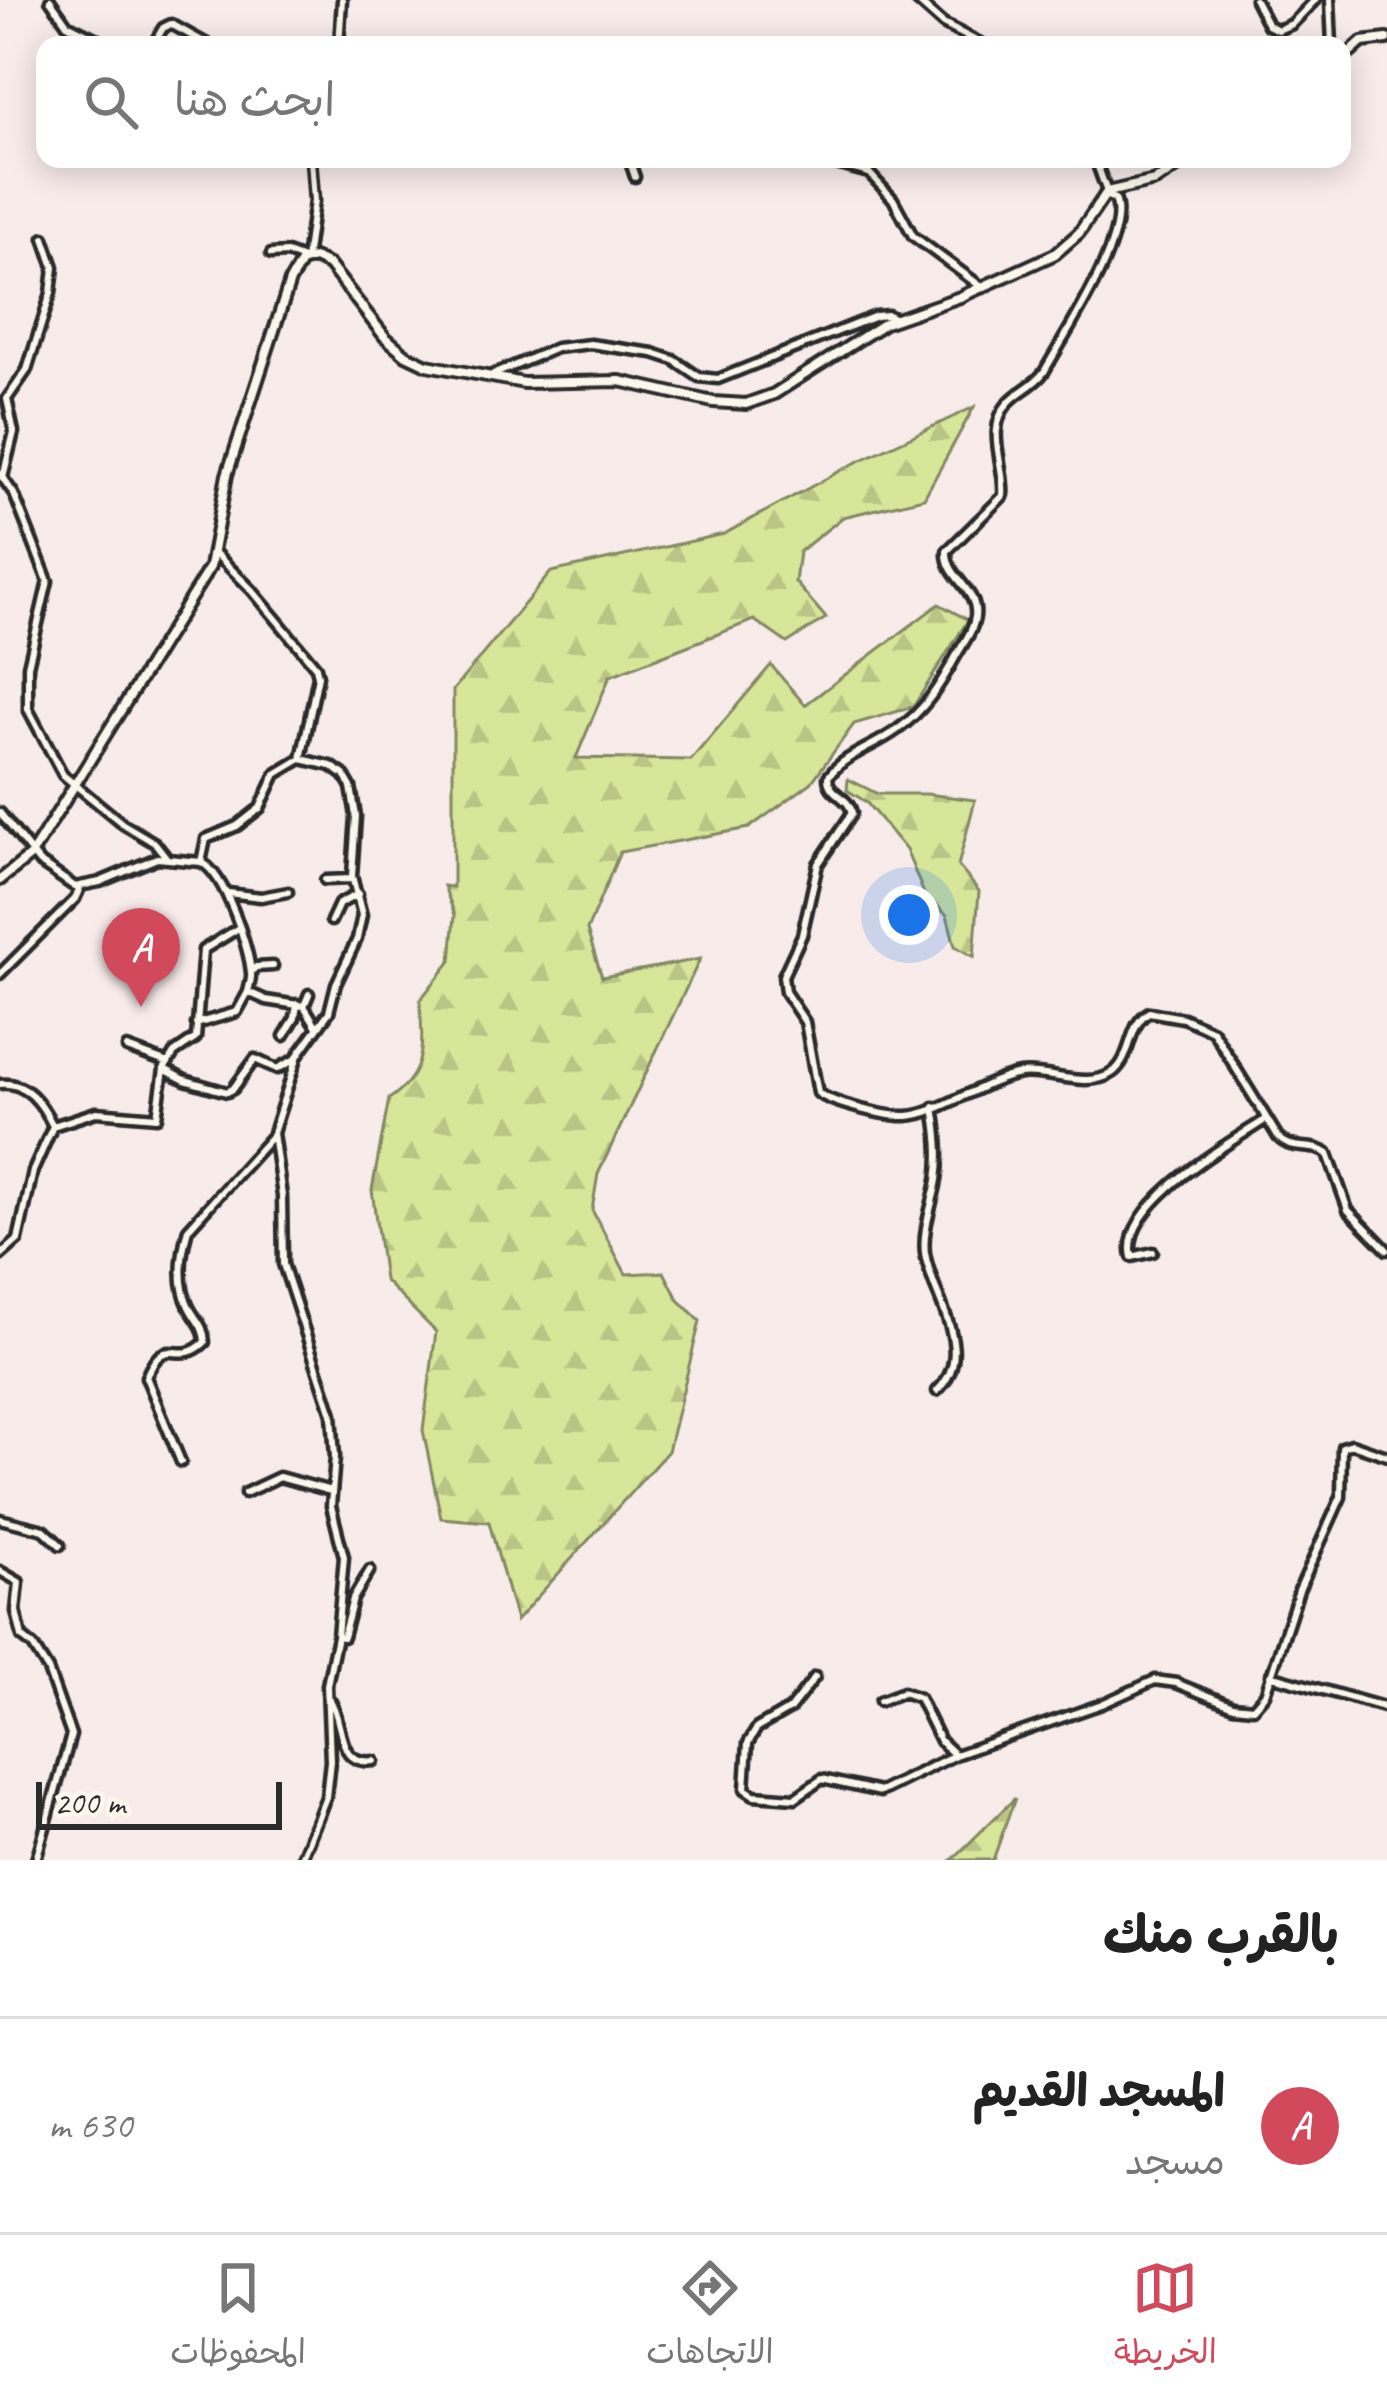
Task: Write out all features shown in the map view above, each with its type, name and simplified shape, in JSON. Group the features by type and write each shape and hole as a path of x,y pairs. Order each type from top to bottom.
{"street":[{"path":"50,0 67,24 91,36"},
{"path":"340,36 342,0"},
{"path":"916,0 943,24 966,36"},
{"path":"1255,0 1268,25 1278,30 1292,24 1311,2"},
{"path":"1330,0 1332,36"},
{"path":"158,36 171,23 193,36"},
{"path":"1351,52 1363,42 1387,39"},
{"path":"0,880 31,855 207,573 215,553 231,460 290,280 306,260 314,201 312,168"},
{"path":"632,168 635,177"},
{"path":"851,168 869,173 893,199 914,236 982,288"},
{"path":"1098,168 1106,194 1119,209 1112,248 1043,372 1006,405 996,428 1003,496 947,551 949,565 974,601 972,626 925,707 896,731 837,766 828,777 830,789 850,804 852,813 818,864 802,935 783,976 785,992 805,1022 812,1076 822,1096 904,1116 1024,1073 1092,1079 1108,1075 1126,1053 1145,1013 1155,1011 1213,1031 1265,1120 1288,1146 1328,1154 1348,1210 1387,1250"},
{"path":"271,254 319,259 329,265 385,337 427,365 524,383 620,381 713,402 746,404 774,394 896,319 982,288 1067,245 1106,194 1155,182 1176,168"},
{"path":"44,238 54,267 53,286 27,370 7,399 14,432 2,476 18,503 48,581 28,666 26,701 55,763 74,786 155,842 166,857"},
{"path":"487,378 556,348 590,344 653,353 702,378 718,379 876,316 896,319"},
{"path":"215,553 316,667 301,759"},
{"path":"181,1462 146,1377 154,1357 193,1352 205,1342 201,1322 182,1292 188,1229 273,1133 296,1059 328,1012 360,931 362,915 352,879 356,816 351,787 331,766 301,759 276,774 267,800 254,814 206,839 201,862"},
{"path":"0,813 31,855 80,888 166,857 201,862 215,872 228,893 251,971 248,992 237,1012 196,1024"},
{"path":"325,880 352,879"},
{"path":"0,974 75,899 80,888"},
{"path":"228,893 261,897 288,892"},
{"path":"331,921 339,904 358,894"},
{"path":"0,1256 18,1240 33,1171 52,1126 96,1112 157,1117 166,1066 174,1053 193,1042 203,950 237,929"},
{"path":"251,971 273,966"},
{"path":"248,992 301,1005 317,1027"},
{"path":"284,1036 309,994"},
{"path":"127,1048 211,1089 227,1091 255,1059 277,1070 296,1059"},
{"path":"0,1084 16,1084 34,1096 52,1126"},
{"path":"934,1107 939,1140 937,1178 924,1248 934,1290 955,1342 950,1378 937,1390"},
{"path":"1154,1252 1132,1257 1130,1245 1141,1218 1181,1174 1265,1120"},
{"path":"273,1133 282,1196 283,1264 332,1414 331,1506 344,1557 337,1636 328,1668 326,1797 301,1860"},
{"path":"815,1677 790,1709 757,1729 748,1743 745,1789 754,1795 795,1798 822,1779 880,1792 955,1755 1102,1704 1155,1680 1253,1708 1265,1694 1311,1558 1341,1497 1342,1447 1352,1444 1387,1456"},
{"path":"245,1493 279,1477 331,1491"},
{"path":"0,1519 44,1530 60,1545"},
{"path":"337,1636 343,1637 353,1599 370,1570"},
{"path":"0,1571 19,1582 16,1611 22,1637 48,1670 71,1735 36,1860"},
{"path":"1270,1675 1387,1708"},
{"path":"880,1701 903,1692 919,1698 940,1741 955,1755"},
{"path":"328,1698 338,1714 346,1752 356,1760 374,1761"}],"green space":[{"path":"974,407 924,498 843,517 799,552 795,582 826,618 787,643 754,620 610,676 576,758 691,760 771,665 805,705 939,604 968,620 913,707 854,724 811,783 749,828 620,852 587,930 602,977 700,959 598,1174 592,1210 626,1274 664,1272 678,1299 700,1321 668,1451 516,1621 489,1522 441,1518 423,1430 436,1332 384,1280 372,1190 389,1099 411,1078 420,1056 420,1000 451,961 455,915 444,886 453,887 453,690 551,572 724,534 851,465"},
{"path":"848,779 878,794 975,800 958,866 979,891 974,957 955,946 947,915 925,896 906,850 866,802 847,790"},
{"path":"1015,1798 993,1860 952,1860"}],"place":[{"name":"المسجد القديم","path":"141,1007"}]}
